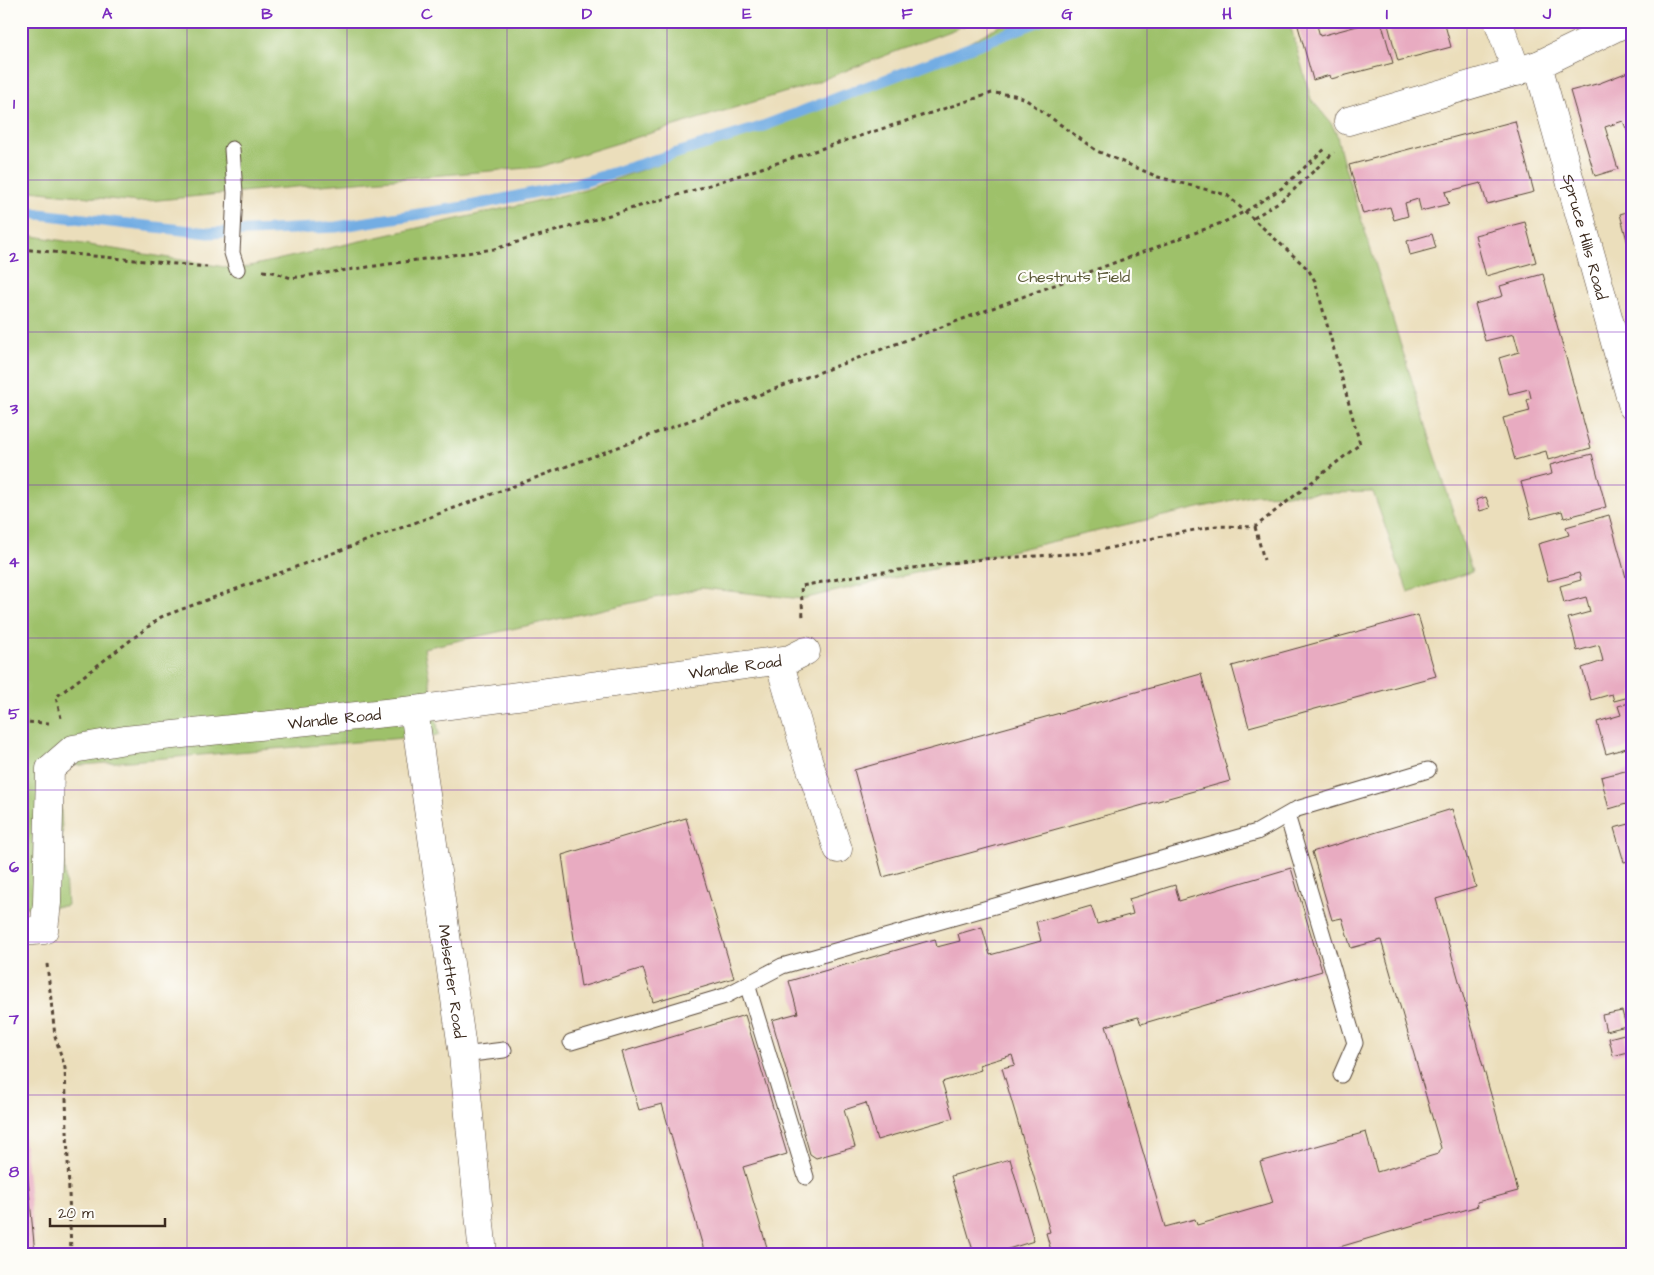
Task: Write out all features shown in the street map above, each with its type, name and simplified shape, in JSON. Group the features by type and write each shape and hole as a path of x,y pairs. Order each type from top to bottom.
{"street":[{"name":"Spruce Hills Road","path":"1498,21 1528,69 1633,407"},
{"path":"1344,134 1528,69 1629,21"},
{"name":"Wandle Road","path":"21,932 44,930 47,903 50,769 73,749 125,740 414,710 790,659 806,651"},
{"path":"779,660 808,760 838,849"},
{"name":"Melsetter Road","path":"414,710 463,1055 483,1254"}],"lane":[{"path":"232,149 235,193 232,253 237,269"},
{"path":"571,1042 725,996 782,966 1258,832 1297,809 1428,770"},
{"path":"1287,815 1355,1044 1341,1075"},
{"path":"748,984 806,1177"},
{"path":"463,1055 504,1050"}],"path":[{"path":"21,249 142,262 273,272 291,278 494,249 691,191 992,93 1014,94 1025,99 1097,151 1158,177 1227,195 1308,269 1315,281 1360,444 1255,526 1216,526 1088,553 982,559 854,576 801,586 806,651"},
{"path":"63,724 56,697 161,616 1205,229 1246,211 1282,188 1337,136 1344,134"},
{"path":"1254,218 1286,197 1344,134"},
{"path":"1255,526 1264,560"},
{"path":"21,722 54,723"},
{"path":"47,960 55,1036 65,1068 71,1254"},
{"path":"1339,1247 1341,1254"}],"green space":[{"path":"21,21 976,21 803,87 539,167 138,202 21,190"},
{"name":"Chestnuts Field","path":"1008,21 1289,21 1311,99 1336,132 1343,161 1472,572 1408,592 1373,492 1255,495 802,599 701,588 424,648 439,735 58,767 67,906 21,907 21,234 237,269 585,190 916,72"}],"building":[{"path":"1381,21 1393,63 1331,79 1330,75 1313,80 1298,26 1316,22 1320,36"},
{"path":"1387,21 1444,21 1451,47 1398,61"},
{"path":"1633,70 1633,145 1623,121 1605,127 1618,169 1595,176 1570,91 1600,83"},
{"path":"1515,121 1534,192 1487,204 1481,183 1445,192 1449,204 1421,211 1418,199 1405,203 1408,216 1394,220 1390,207 1363,214 1349,165"},
{"path":"1633,210 1633,259 1632,259 1620,214"},
{"path":"1525,222 1536,262 1486,276 1475,235"},
{"path":"1432,234 1436,248 1410,255 1407,241"},
{"path":"1543,274 1591,448 1548,460 1546,451 1515,460 1503,418 1530,411 1527,400 1531,398 1529,389 1509,394 1499,358 1519,352 1514,334 1485,341 1475,304 1503,296 1500,286"},
{"path":"1592,454 1606,507 1564,518 1562,511 1531,519 1521,482 1552,474 1550,465"},
{"path":"1486,497 1490,508 1480,511 1476,500"},
{"path":"1609,515 1633,603 1633,696 1614,701 1612,694 1591,700 1582,668 1603,661 1599,645 1577,651 1568,618 1590,612 1588,604 1586,597 1564,603 1560,586 1581,580 1579,573 1548,581 1538,544 1569,535 1566,527"},
{"path":"1418,615 1436,676 1249,727 1232,666"},
{"path":"1201,674 1230,781 883,877 854,770"},
{"path":"1633,702 1633,755 1630,747 1606,754 1597,722 1621,715 1618,706"},
{"path":"1633,769 1633,802 1609,809 1601,777"},
{"path":"1452,809 1476,887 1436,899 1518,1191 1477,1202 1478,1206 1316,1254 1052,1254 1046,1233 1050,1232 1002,1068 1015,1065 1012,1055 979,1065 981,1070 942,1082 953,1118 877,1140 866,1103 844,1110 855,1147 816,1158 810,1154 772,1020 798,1013 789,981 935,939 937,947 960,941 958,934 982,927 990,955 1041,941 1036,922 1091,906 1097,924 1133,914 1129,899 1175,885 1179,901 1291,868 1322,971 1141,1024 1138,1017 1106,1026 1165,1227 1195,1219 1197,1225 1273,1203 1260,1162 1366,1132 1377,1172 1438,1154 1441,1148 1381,940 1351,948 1342,918 1332,920 1312,852"},
{"path":"686,818 734,978 653,1002 643,968 581,987 562,855"},
{"path":"1633,823 1633,860 1624,862 1614,828"},
{"path":"1622,1011 1626,1026 1606,1031 1602,1015"},
{"path":"745,1015 787,1154 743,1167 769,1254 705,1254 662,1104 639,1110 622,1052"},
{"path":"1624,1034 1628,1052 1613,1056 1609,1038"},
{"path":"21,1126 23,1126 35,1254 21,1254"},
{"path":"1010,1159 1034,1241 992,1254 974,1254 951,1176"}],"waterway":[{"path":"21,212 209,233 336,227 470,206 580,183 758,128 1040,21"}]}
